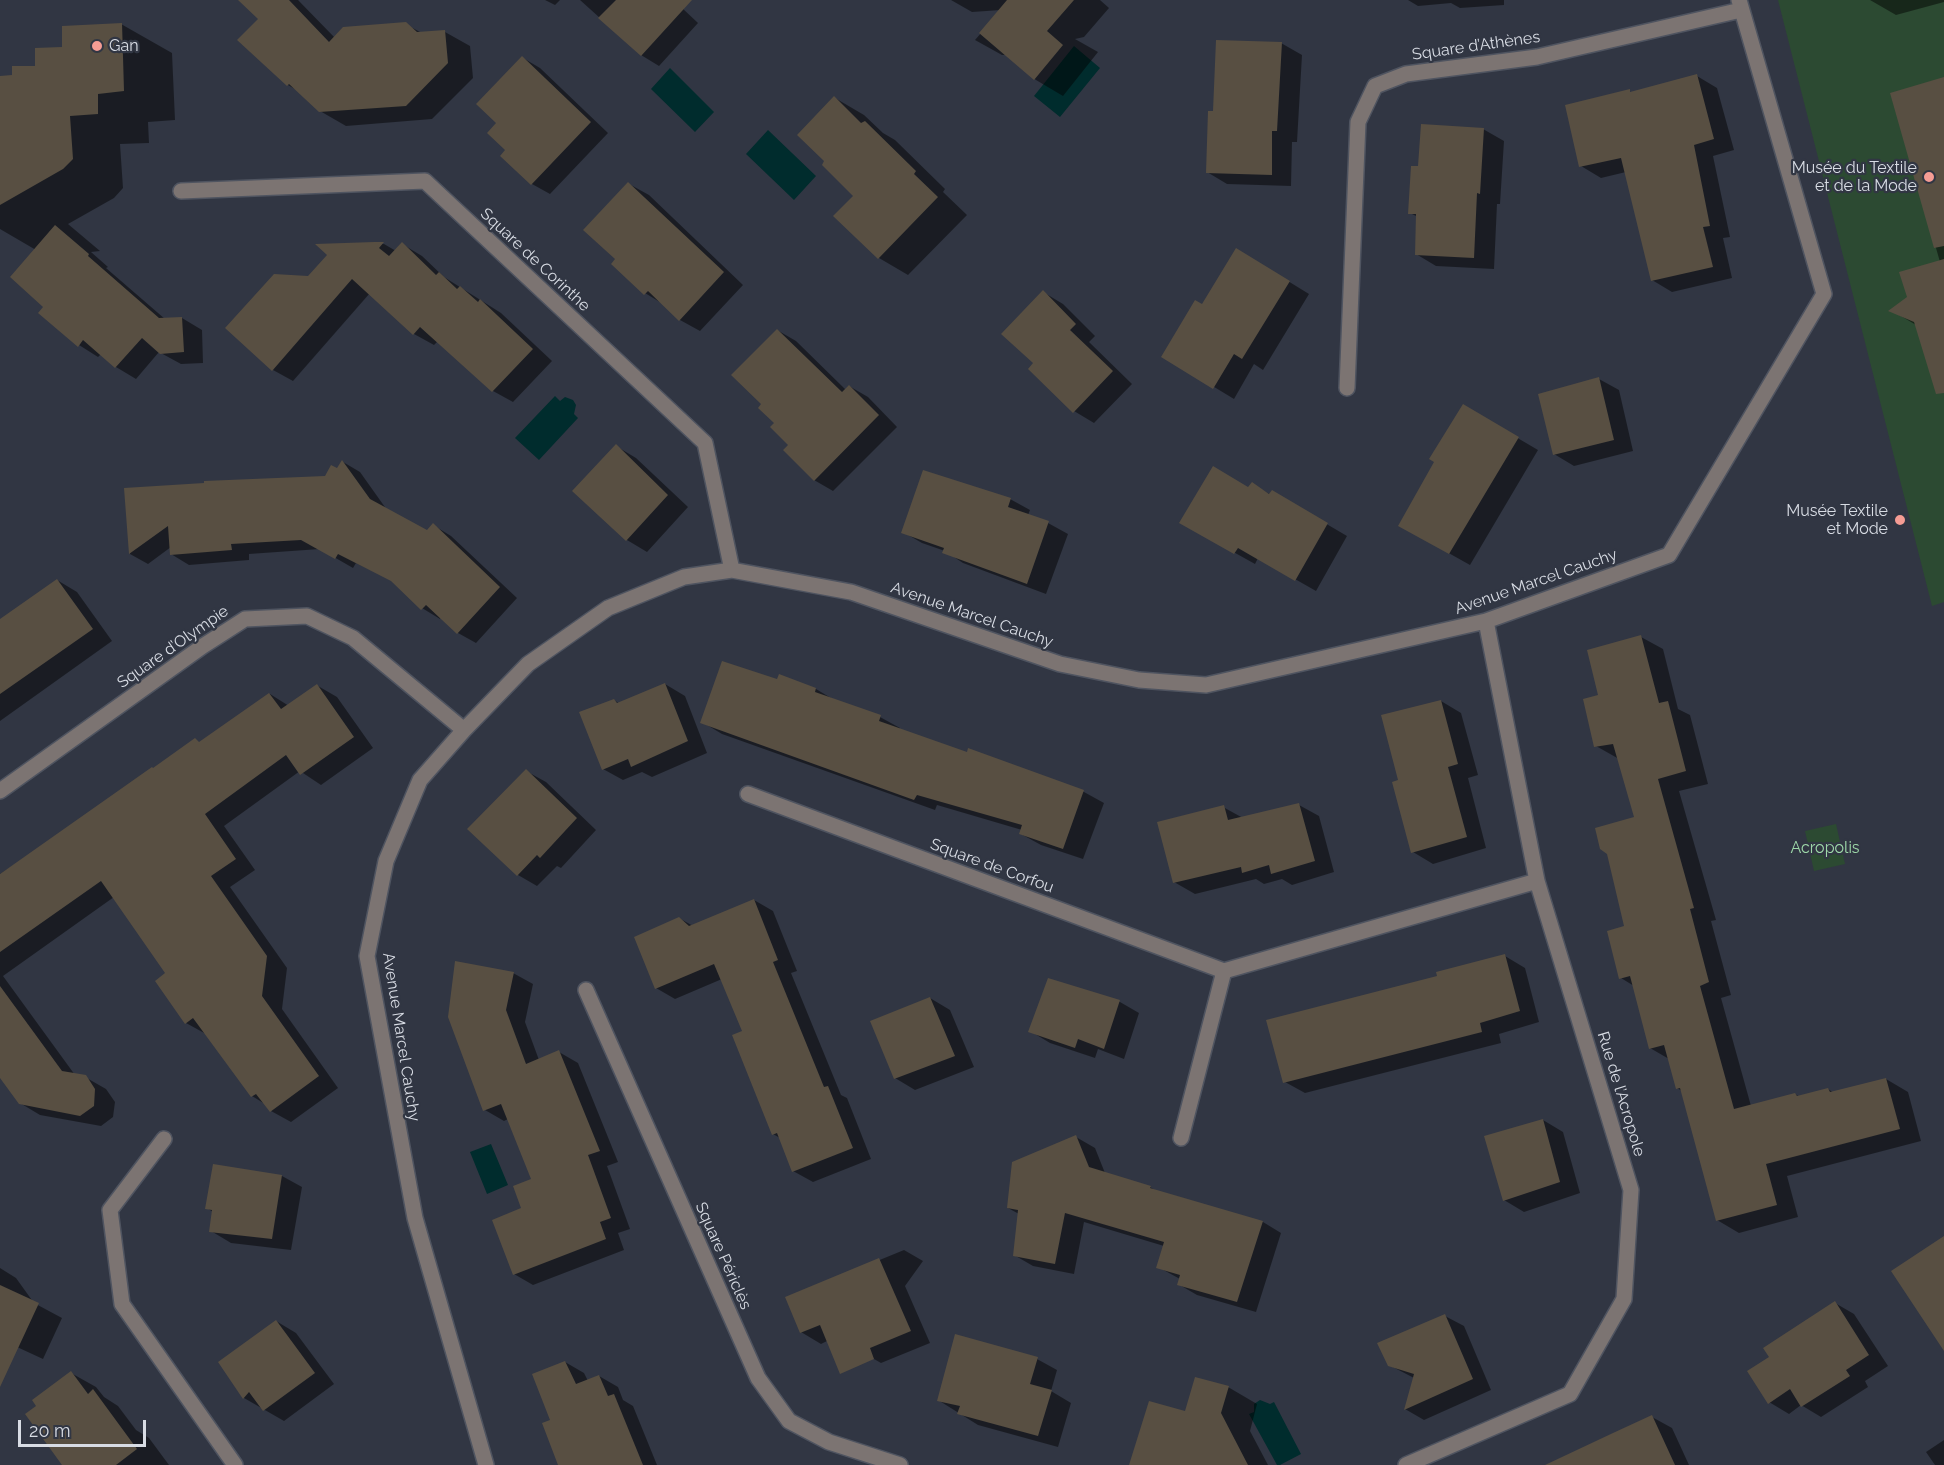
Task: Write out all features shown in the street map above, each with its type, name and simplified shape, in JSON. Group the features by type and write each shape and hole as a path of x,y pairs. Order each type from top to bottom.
{"street":[{"name":"Square d’Athènes","path":"1347,388 1358,122 1376,86 1406,74 1537,57 1740,5"},
{"name":"Avenue Marcel Cauchy","path":"486,1465 415,1218 366,956 386,861 420,780 464,730 528,664 608,608 684,577 732,570 851,592 1060,664 1139,680 1206,685 1486,621 1669,555 1824,294 1740,5"},
{"name":"Square de Corinthe","path":"181,191 425,181 705,443 732,570"},
{"name":"Square d’Olympie","path":"0,791 203,646 245,619 307,616 353,638 464,730"},
{"name":"Rue de l’Acropole","path":"1406,1465 1569,1394 1624,1299 1631,1190 1538,881 1486,621"},
{"name":"Square de Corfou","path":"748,794 1224,971"},
{"path":"1181,1138 1224,971 1538,881"},
{"name":"Square Périclès","path":"586,990 758,1378 789,1421 830,1442 900,1465"},
{"path":"164,1139 110,1210 122,1304 236,1465"}],"green space":[{"path":"1778,0 1944,0 1944,602 1932,606"},
{"name":"Acropolis","path":"1836,824 1845,864 1814,871 1805,831"}],"shaded area":[{"path":"1074,46 1100,68 1060,117 1034,96"},
{"path":"670,68 714,112 695,132 651,89"},
{"path":"768,130 816,176 794,200 746,154"},
{"path":"555,396 560,401 565,397 573,400 576,405 574,414 578,418 539,460 515,438"},
{"path":"491,1144 508,1185 487,1194 470,1152"},
{"path":"1260,1400 1270,1404 1274,1402 1301,1454 1280,1465 1277,1465 1249,1414 1254,1412 1254,1404"}],"building":[{"path":"238,0 289,0 329,42 343,27 406,22 417,32 445,30 448,63 406,106 319,112 237,40 258,19"},
{"path":"616,0 692,0 641,56 598,18"},
{"path":"1007,0 1074,0 1047,31 1063,45 1034,80 979,33"},
{"path":"122,23 124,91 98,94 98,114 70,116 73,159 63,169 0,205 0,76 12,75 12,66 35,66 35,48 62,47 62,26"},
{"path":"1216,40 1282,42 1277,131 1272,131 1272,175 1206,173 1208,111 1213,111"},
{"path":"522,56 591,122 531,185 500,156 505,150 487,133 496,123 476,104"},
{"path":"1697,74 1714,139 1694,145 1710,226 1703,227 1713,267 1651,281 1621,158 1579,167 1565,105 1630,89 1630,92"},
{"name":"Musée du Textile et de la Mode","path":"1944,77 1944,246 1934,248 1890,93"},
{"path":"834,96 861,123 865,121 916,171 914,174 938,197 878,259 833,216 853,196 822,165 824,161 797,135"},
{"path":"1421,124 1484,128 1480,194 1477,193 1474,258 1415,255 1416,214 1408,214 1411,166 1418,166"},
{"path":"628,182 724,272 679,321 648,291 644,295 611,264 615,259 583,230"},
{"path":"55,225 159,318 182,317 184,352 160,354 142,338 115,368 83,340 78,347 38,313 43,307 10,277"},
{"path":"384,242 379,248 389,256 402,242 436,275 439,272 457,289 460,286 478,302 480,299 533,349 492,392 420,327 413,335 352,279 272,371 225,328 274,274 308,276 327,255 315,244"},
{"path":"1236,248 1290,281 1242,359 1234,354 1213,389 1161,357 1195,300 1202,304"},
{"path":"1944,259 1944,393 1936,394 1914,322 1888,311 1907,297 1899,272"},
{"path":"1043,290 1076,324 1070,330 1113,371 1073,413 1028,369 1033,363 1001,334"},
{"path":"777,329 842,392 849,385 879,415 814,481 783,450 788,445 770,427 774,423 758,408 761,404 731,375"},
{"path":"1599,377 1614,440 1553,455 1538,394"},
{"path":"1463,404 1519,437 1449,554 1398,526 1434,462 1429,459"},
{"path":"616,444 668,495 626,541 572,491"},
{"path":"342,460 370,499 427,530 433,523 500,587 457,634 426,605 421,610 391,581 338,554 335,559 301,540 231,544 232,550 170,555 168,526 129,554 124,488 204,483 204,481 325,476 331,465 337,468"},
{"path":"1213,466 1248,487 1252,482 1269,494 1272,490 1328,523 1295,581 1238,548 1234,554 1179,523"},
{"path":"923,470 1011,498 1008,507 1049,521 1027,584 942,553 944,548 901,533"},
{"path":"57,579 93,629 0,694 0,619"},
{"path":"1641,635 1659,703 1668,701 1686,771 1658,779 1694,908 1690,909 1709,982 1700,986 1734,1109 1795,1093 1797,1096 1828,1088 1830,1092 1886,1078 1900,1129 1766,1164 1777,1205 1716,1221 1680,1088 1676,1089 1664,1045 1649,1049 1630,976 1619,979 1607,931 1624,926 1607,854 1600,849 1595,828 1634,817 1613,744 1594,747 1583,699 1598,695 1587,650"},
{"path":"722,661 777,679 779,674 816,688 815,692 881,715 879,721 967,752 968,748 1084,790 1063,849 1019,834 1022,825 917,795 914,800 700,723"},
{"path":"665,683 688,741 631,767 628,759 602,770 579,712 614,699 617,703"},
{"path":"317,684 354,737 300,775 286,755 205,814 236,859 211,876 267,956 262,996 319,1076 270,1112 256,1094 251,1097 193,1018 185,1024 155,981 165,973 101,881 0,952 0,874 195,738 199,742 269,693 281,709"},
{"path":"1441,700 1458,764 1448,767 1467,837 1411,853 1392,782 1398,780 1381,715"},
{"path":"526,769 577,818 540,858 537,855 517,876 467,829"},
{"path":"1299,803 1315,861 1271,874 1269,865 1242,873 1241,867 1173,883 1157,822 1224,805 1228,820"},
{"path":"754,899 778,960 773,962 824,1087 828,1086 853,1148 792,1172 777,1133 772,1135 732,1035 742,1031 714,964 655,989 634,937 679,917 689,926"},
{"path":"1505,954 1520,1011 1480,1023 1482,1032 1283,1083 1266,1020 1437,976 1436,972"},
{"path":"455,961 514,972 506,1010 526,1064 559,1050 600,1151 588,1155 611,1218 600,1222 606,1239 513,1275 492,1220 521,1208 513,1186 531,1179 501,1104 483,1111 448,1017"},
{"path":"1048,978 1120,1000 1104,1049 1078,1039 1075,1048 1028,1032"},
{"path":"0,986 62,1071 86,1075 95,1089 94,1106 80,1116 19,1104 0,1078"},
{"path":"930,997 955,1056 894,1079 870,1021"},
{"path":"1543,1119 1560,1182 1503,1201 1484,1136"},
{"path":"1076,1135 1089,1167 1151,1186 1150,1188 1263,1221 1237,1302 1177,1285 1180,1275 1156,1268 1164,1242 1065,1213 1055,1264 1013,1256 1018,1210 1007,1208 1012,1162"},
{"path":"213,1164 282,1175 272,1239 209,1232 212,1210 205,1209"},
{"path":"1944,1236 1944,1351 1891,1271"},
{"path":"879,1258 911,1331 870,1348 874,1359 840,1374 820,1325 800,1333 785,1297"},
{"path":"0,1285 39,1303 0,1387"},
{"path":"1835,1301 1869,1355 1846,1370 1850,1376 1801,1407 1790,1389 1768,1404 1747,1371 1769,1357 1763,1348"},
{"path":"1445,1314 1473,1379 1404,1410 1414,1374 1388,1366 1377,1343"},
{"path":"276,1320 315,1373 263,1411 249,1392 243,1399 218,1362"},
{"path":"955,1334 1038,1357 1030,1384 1052,1390 1038,1436 957,1414 960,1406 937,1401"},
{"path":"565,1361 576,1384 599,1375 608,1396 614,1394 643,1465 558,1465 542,1423 550,1420 532,1374"},
{"path":"71,1371 88,1394 93,1389 137,1449 116,1465 62,1465 25,1414 36,1406 32,1400"},
{"path":"1195,1377 1229,1386 1221,1413 1248,1465 1129,1465 1149,1401 1185,1411"},
{"path":"1652,1415 1675,1465 1545,1465 1613,1433"}],"place":[{"name":"Gan","path":"97,46"},
{"name":"Musée du Textile et de la Mode","path":"1929,177"},
{"name":"Musée Textile et Mode","path":"1900,520"}]}
